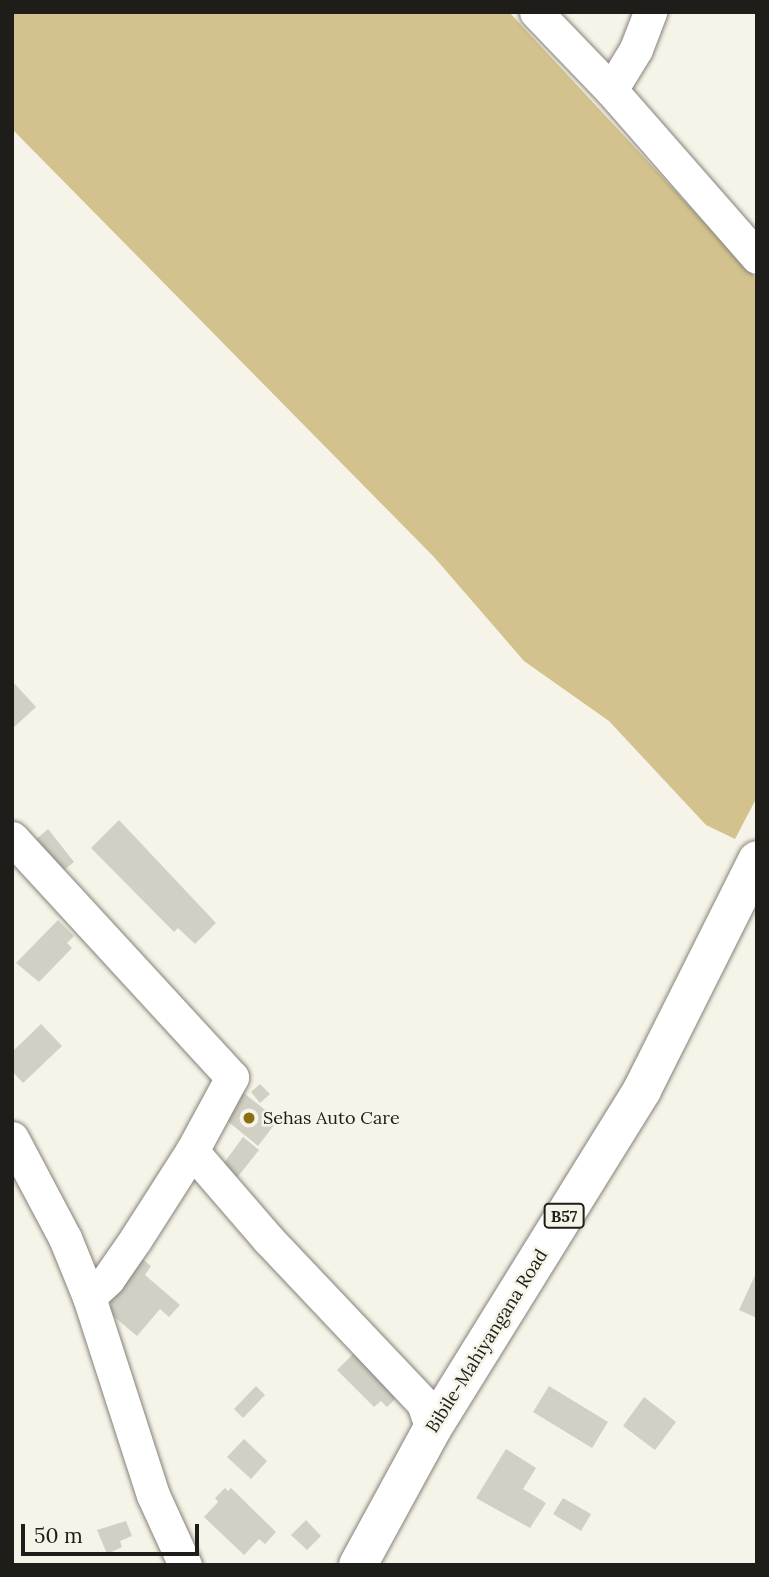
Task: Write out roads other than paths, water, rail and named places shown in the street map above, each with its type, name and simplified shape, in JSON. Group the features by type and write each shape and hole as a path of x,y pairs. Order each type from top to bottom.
{"main road":[{"name":"Bibile-Mahiyangana Road","path":"358,1565 432,1429 642,1090 757,860"}],"street":[{"path":"536,12 611,90 757,257"},
{"path":"611,90 636,49 650,12"},
{"path":"12,838 232,1077 192,1151 135,1240 108,1279 89,1297"},
{"path":"12,1138 65,1238 89,1297 153,1495 185,1565"},
{"path":"192,1151 267,1238 423,1403 432,1429"}],"place":[{"name":"Sehas Auto Care","path":"249,1118"}]}
